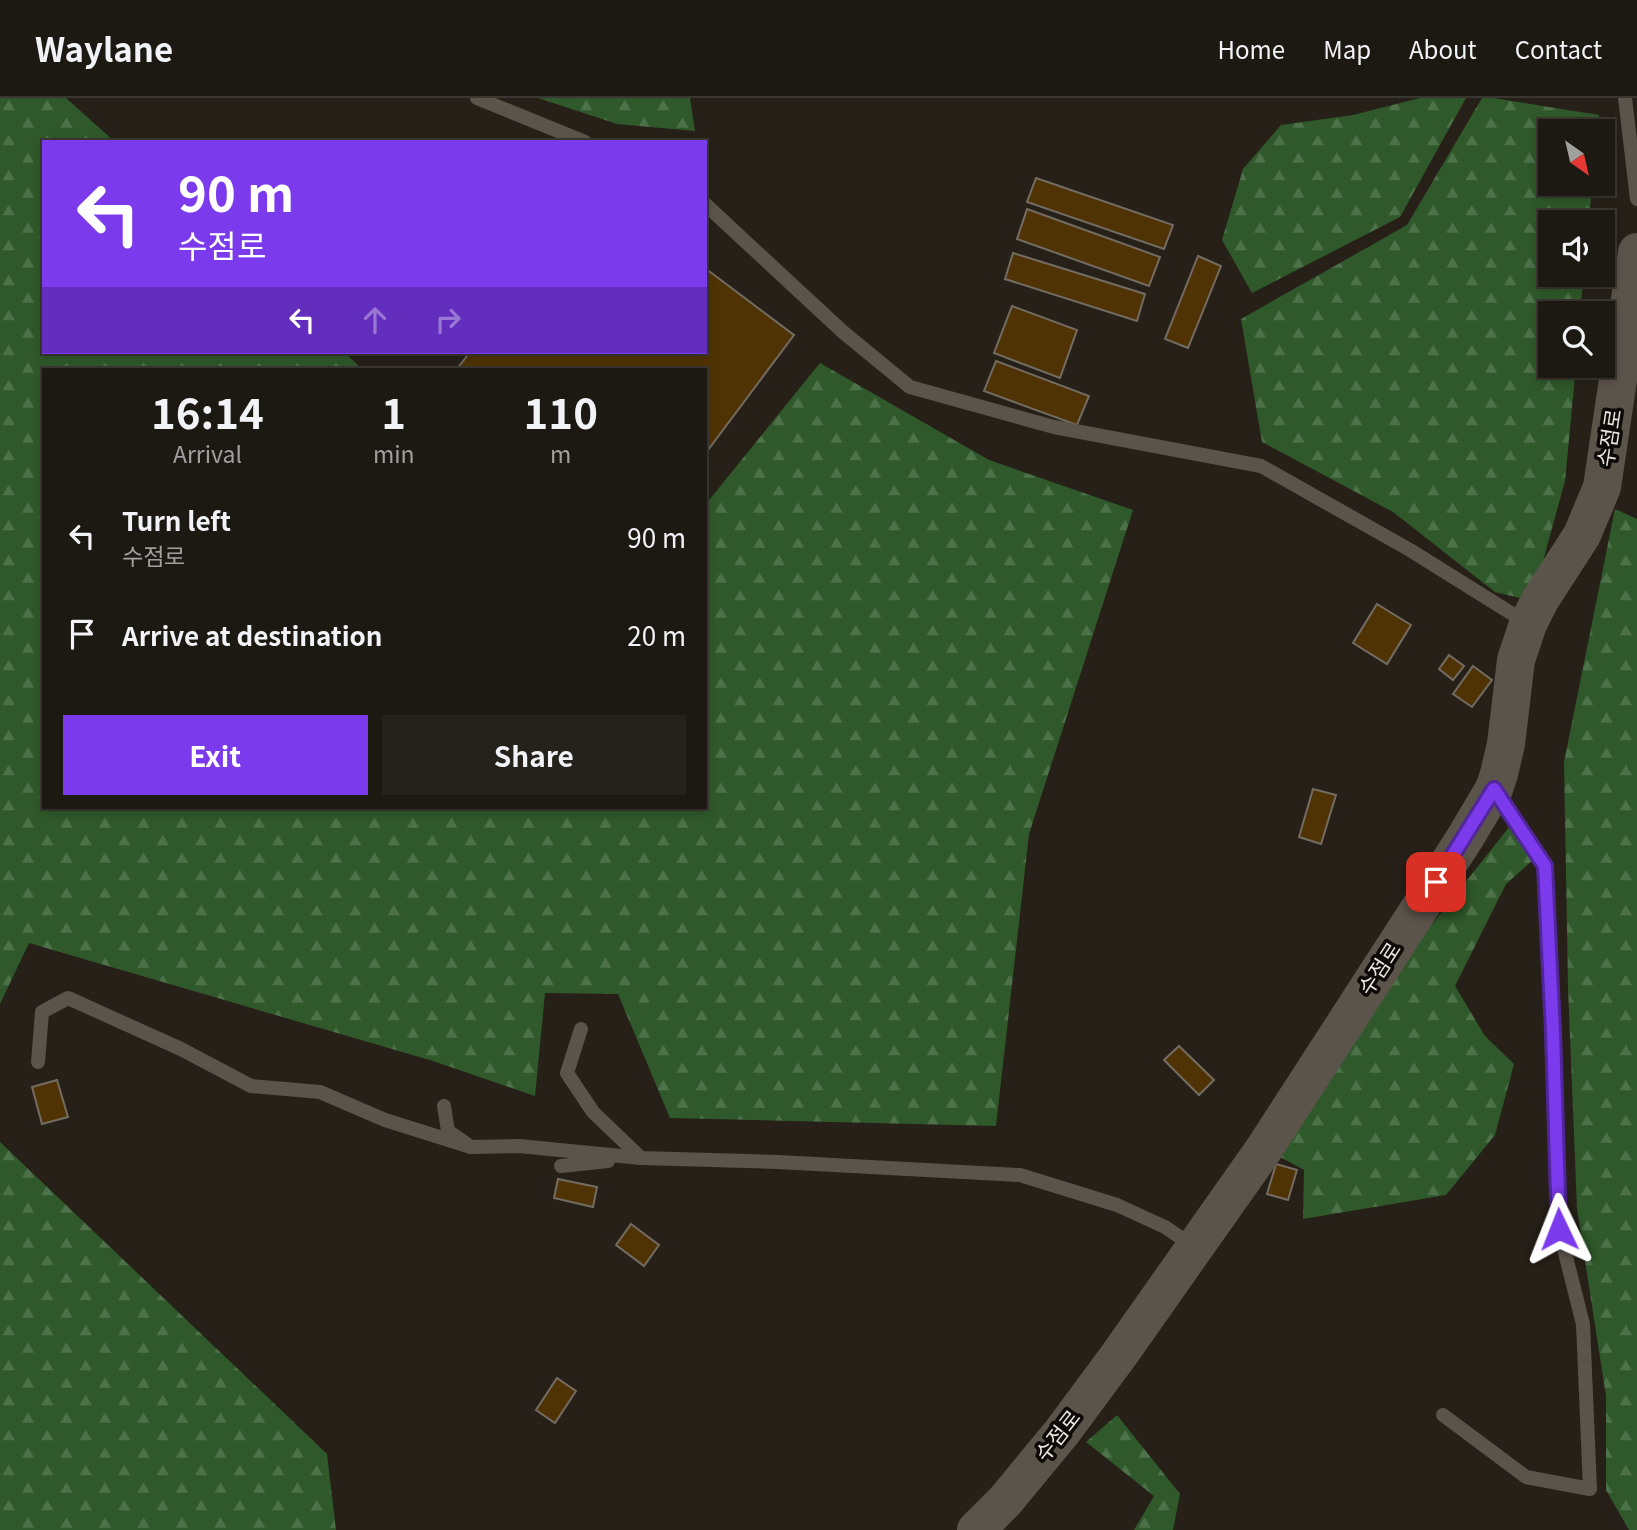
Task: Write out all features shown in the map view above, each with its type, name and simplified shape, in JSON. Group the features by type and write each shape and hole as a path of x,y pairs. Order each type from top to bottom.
{"main road":[{"name":"수점로","path":"976,1530 1005,1501 1062,1432 1264,1149 1494,789 1506,744 1516,660 1528,624 1540,600 1582,535 1602,487 1637,252"}],"lane":[{"path":"477,98 580,140"},
{"path":"1625,98 1637,199"},
{"path":"707,206 843,332 910,387 1054,427 1261,466 1410,550 1528,624"},
{"path":"1443,1415 1526,1477 1590,1489 1583,1324 1559,1229 1545,866 1494,789"},
{"path":"38,1062 41,1012 68,998 181,1049 251,1086 320,1091 385,1120 471,1147 519,1146 640,1158 778,1162 1020,1175 1117,1205 1165,1227 1194,1247"},
{"path":"581,1029 567,1073 593,1112 640,1158"},
{"path":"444,1106 448,1131 471,1147"},
{"path":"561,1166 640,1158"}],"green space":[{"path":"0,98 66,98 113,140 42,140 42,354 346,354 361,368 42,368 42,809 707,809 707,503 820,363 989,460 1133,510 1029,834 996,1126 670,1118 618,994 545,993 535,1096 433,1061 29,943 0,1004"},
{"path":"538,98 690,98 695,131 617,124"},
{"path":"1420,98 1466,98 1400,217 1252,293 1222,240 1243,169 1281,125 1353,115"},
{"path":"1482,98 1599,115 1598,119 1538,119 1538,196 1591,196 1590,210 1538,210 1538,287 1583,287 1581,301 1538,301 1538,378 1575,378 1565,481 1532,601 1495,592 1393,512 1262,442 1241,319 1407,225"},
{"path":"1615,509 1637,519 1637,1530 1629,1530 1606,1490 1606,1396 1577,1209 1568,987 1564,762"},
{"path":"1510,826 1532,861 1506,884 1455,986 1485,1036 1514,1064 1495,1135 1446,1195 1303,1219 1304,1170 1273,1153 1421,938"},
{"path":"0,1142 327,1454 336,1530 0,1530"},
{"path":"1117,1415 1180,1494 1173,1530 1134,1530 1154,1496 1086,1442"}],"building":[{"path":"1036,178 1173,225 1164,249 1027,202"},
{"path":"1027,209 1160,257 1149,286 1017,239"},
{"path":"1013,253 1145,294 1137,321 1005,279"},
{"path":"1198,256 1221,266 1188,348 1165,339"},
{"path":"707,270 794,335 707,451 707,368 458,368 468,354 707,354"},
{"path":"1012,306 1077,330 1060,378 994,353"},
{"path":"996,361 1089,396 1077,425 984,391"},
{"path":"1377,604 1411,625 1387,664 1353,643"},
{"path":"1449,655 1464,666 1453,680 1439,669"},
{"path":"1473,666 1492,680 1472,707 1453,694"},
{"path":"1313,789 1336,795 1321,844 1299,837"},
{"path":"1179,1046 1214,1080 1199,1095 1164,1060"},
{"path":"57,1080 68,1117 42,1124 32,1087"},
{"path":"1276,1164 1297,1170 1288,1200 1267,1194"},
{"path":"558,1179 597,1187 593,1207 554,1198"},
{"path":"631,1224 659,1245 644,1266 616,1245"},
{"path":"557,1378 576,1391 555,1423 536,1410"}],"route":[{"path":"1436,882 1494,789 1545,866 1559,1229"}]}
